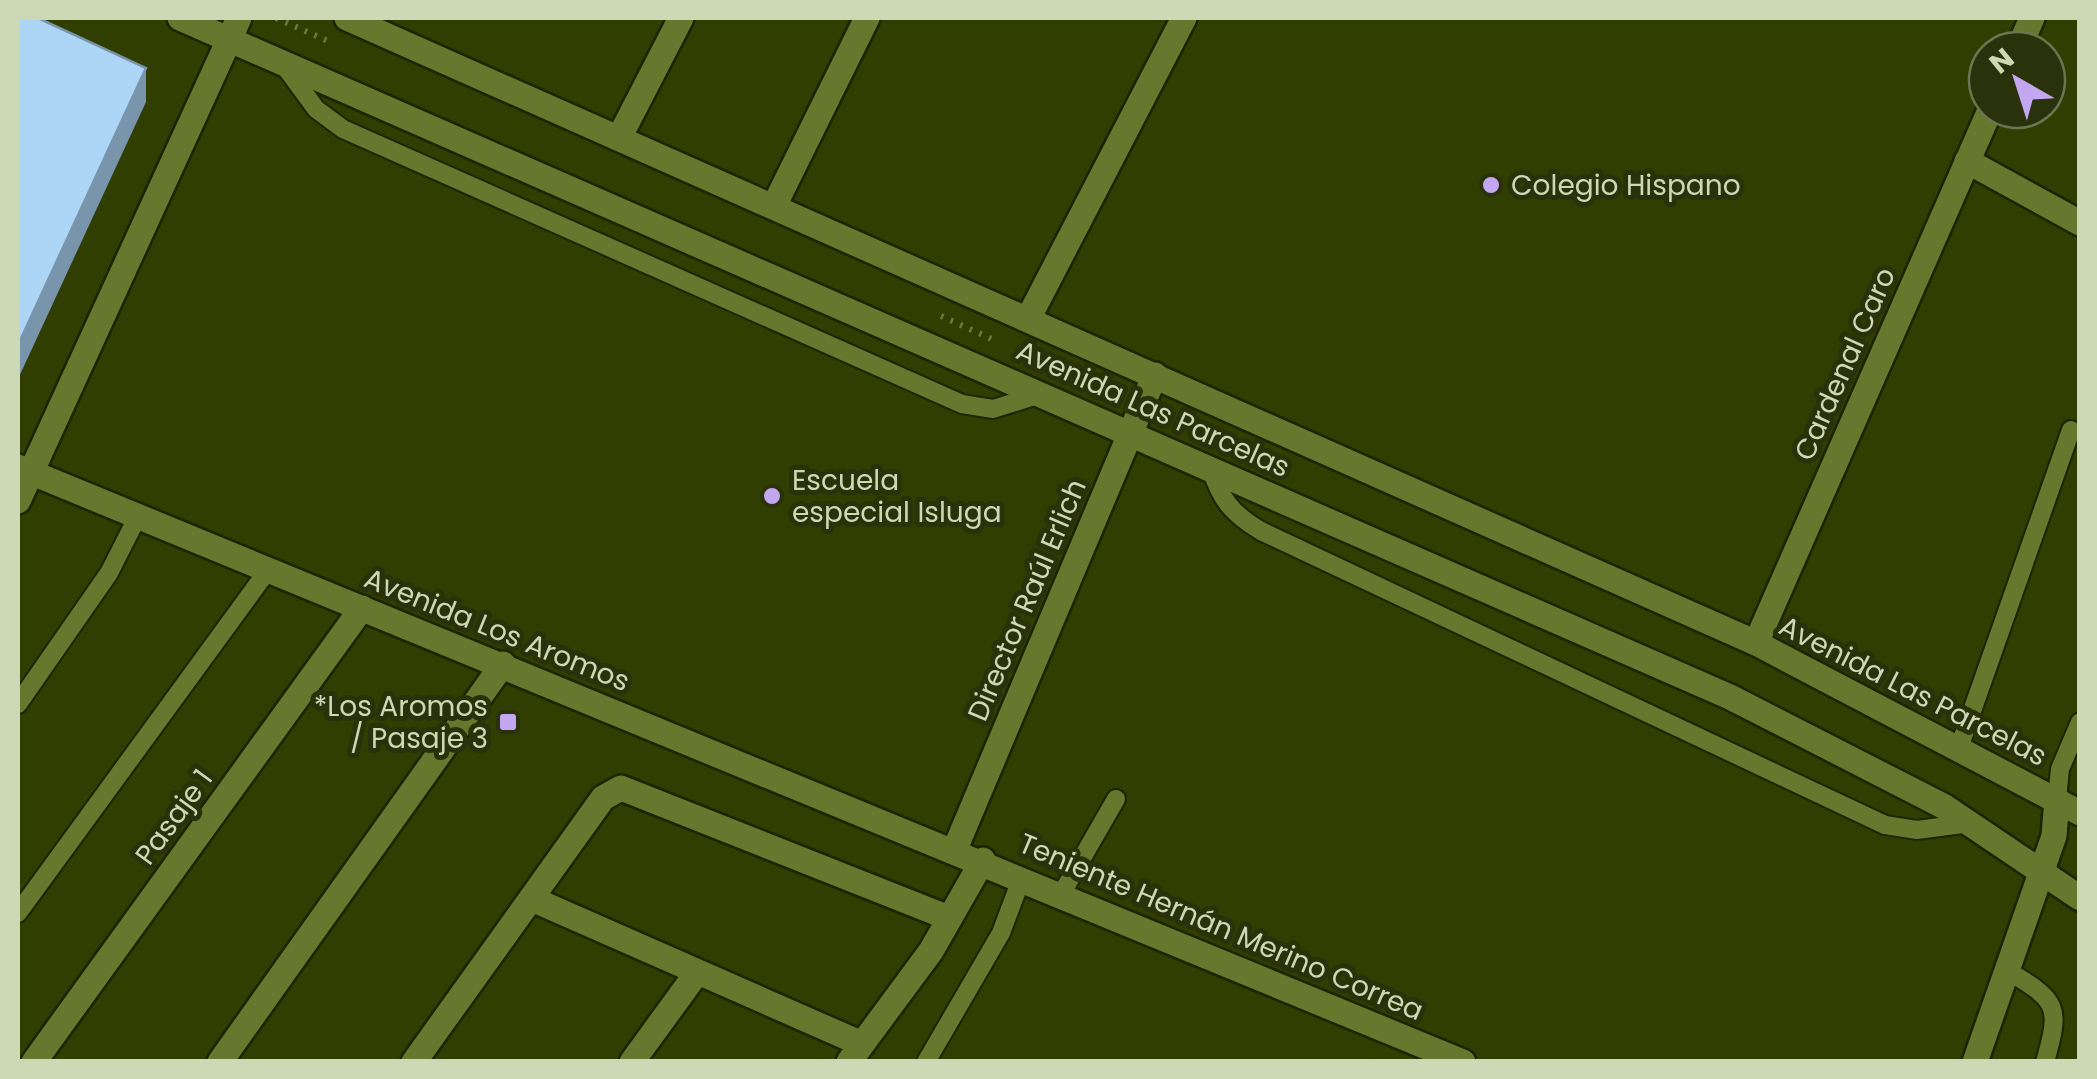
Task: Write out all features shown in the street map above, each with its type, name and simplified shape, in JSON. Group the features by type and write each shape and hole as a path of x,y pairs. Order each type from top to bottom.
{"street":[{"name":"Avenida Las Parcelas","path":"180,18 234,29 283,63 1044,393 1730,697 1834,747 1970,823 2080,898"},
{"name":"Avenida Las Parcelas","path":"347,18 1756,643 2068,806"},
{"path":"620,138 680,18"},
{"path":"774,206 867,18"},
{"path":"1028,319 1184,18"},
{"path":"18,501 22,469 234,29"},
{"name":"Cardenal Caro","path":"1756,643 1981,130"},
{"path":"1967,161 2080,223"},
{"name":"Director Raúl Erlich","path":"954,849 1155,375"},
{"name":"Avenida Los Aromos","path":"22,469 954,849"},
{"name":"Pasaje 1","path":"34,1062 362,608"},
{"path":"220,1062 503,664"},
{"path":"414,1062 603,798 621,788 949,918"},
{"path":"1975,1062 2068,806"},
{"name":"Teniente Hernán Merino Correa","path":"954,849 1463,1062"},
{"path":"532,899 856,1053 931,951 983,860"},
{"path":"632,1062 696,974"}],"lane":[{"path":"283,63 316,108 343,129 962,404 994,409 1044,393"},
{"path":"1959,748 2071,430"},
{"path":"1210,466 1218,492 1234,515 1261,531 1831,800 1901,828 1945,829 1970,823"},
{"path":"18,704 109,573 138,516"},
{"path":"18,914 268,570"},
{"path":"2068,806 2060,769 2080,722"},
{"path":"1062,893 1116,799"},
{"path":"926,1062 1001,933 1022,877"},
{"path":"2008,971 2052,1002 2058,1019 2045,1062"}],"building":[{"path":"18,18 38,18 146,68 18,345"}],"place":[{"name":"Colegio Hispano","path":"1491,185"},
{"name":"Escuela especial Isluga","path":"772,496"},
{"name":"*Los Aromos / Pasaje 3","path":"508,722"}]}
